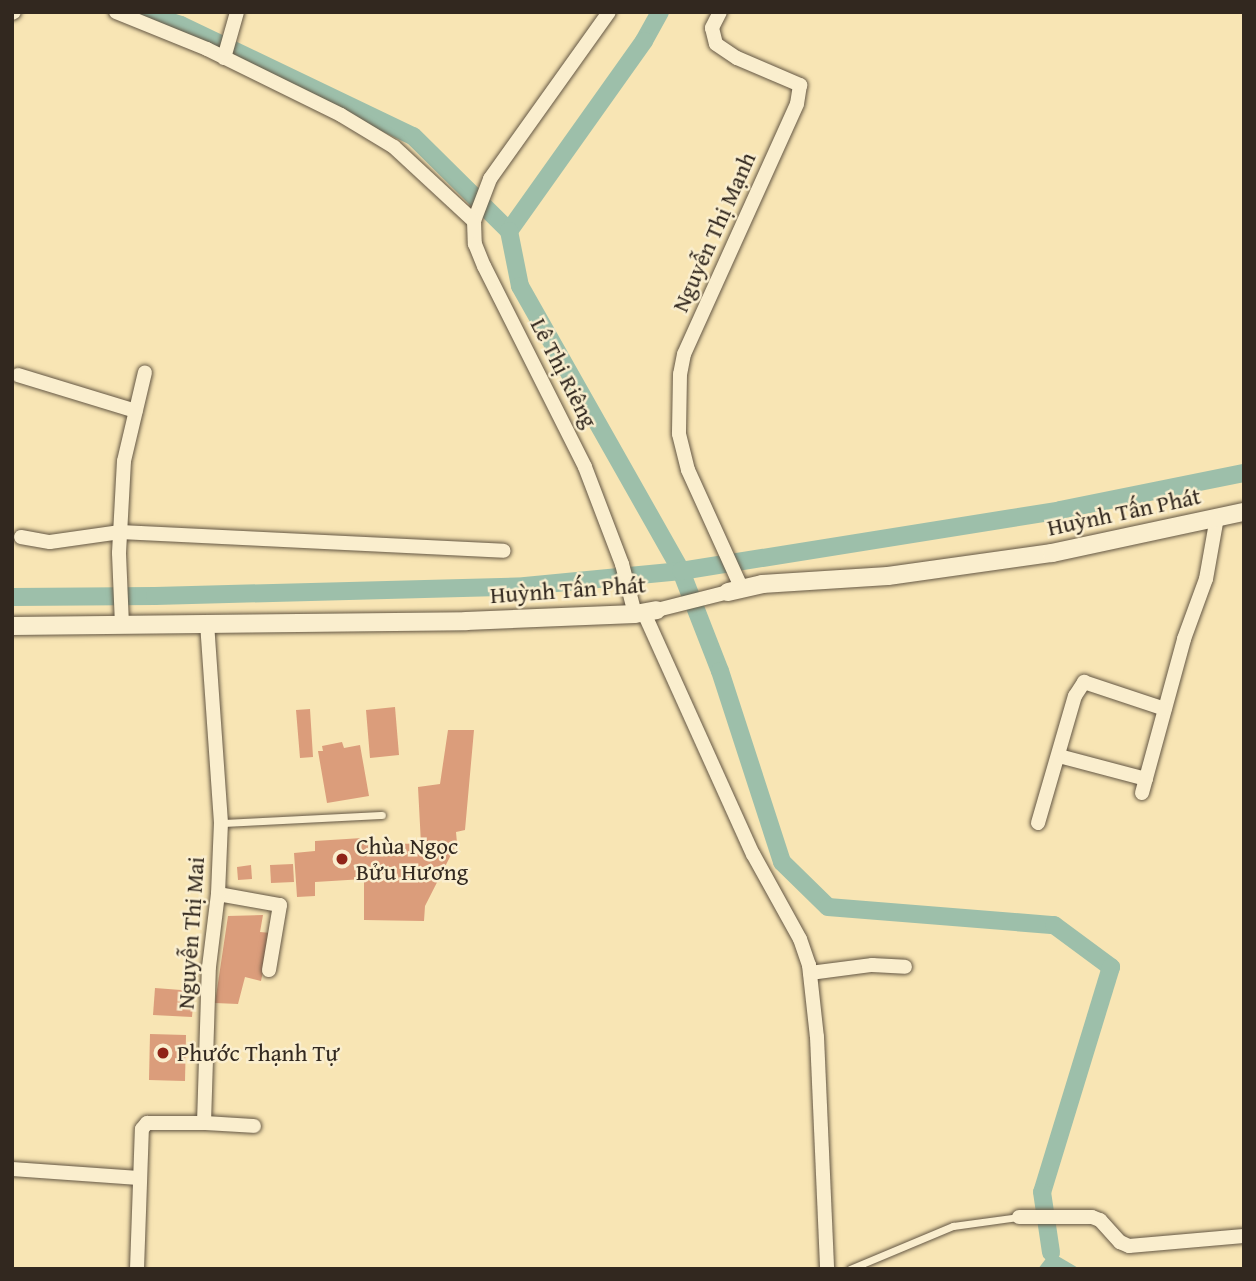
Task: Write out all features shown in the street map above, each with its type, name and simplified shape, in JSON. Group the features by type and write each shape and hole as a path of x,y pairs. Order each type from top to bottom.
{"street":[{"path":"116,12 225,54 341,115 394,147 474,221"},
{"name":"Lê Thị Riêng","path":"609,12 490,179 474,221 475,244 585,467 622,564 753,854 800,939 810,973 817,1037 827,1269"},
{"name":"Nguyễn Thị Mạnh","path":"720,12 712,28 716,44 737,58 800,85 801,92 684,354 680,374 679,434 688,470 733,572 735,590"},
{"path":"225,54 237,13"},
{"path":"122,625 119,553 124,461 145,372"},
{"path":"18,375 136,411"},
{"name":"Huỳnh Tấn Phát","path":"12,626 206,625 642,610 762,584 888,576 1052,552 1244,512"},
{"path":"1059,756 1144,786 1184,639 1206,579 1217,517"},
{"path":"21,537 50,542 120,532 504,551"},
{"name":"Nguyễn Thị Mai","path":"204,1123 209,967 218,894 221,823 206,625"},
{"path":"1038,823 1076,696 1084,682 1165,709"},
{"path":"218,894 280,905 269,970"},
{"path":"810,973 872,965 905,967"},
{"path":"137,1269 142,1129 147,1122 254,1126"},
{"path":"12,1169 139,1178"},
{"path":"1019,1217 1068,1216 1100,1220 1120,1242 1129,1246 1244,1236"}],"lane":[{"path":"221,823 382,816"},
{"path":"850,1269 953,1226 1019,1217"}],"shaded area":[{"path":"1051,1252 1080,1269 1038,1269"}],"building":[{"path":"395,707 399,755 370,758 366,710"},
{"path":"310,709 313,757 300,758 296,710"},
{"path":"448,730 474,730 465,830 456,832 457,843 425,906 424,921 364,920 364,879 315,882 315,896 297,897 294,853 315,851 315,841 362,838 362,843 421,844 418,787 440,784"},
{"path":"342,742 344,748 360,745 369,796 327,803 318,751 323,751 322,746"},
{"path":"293,864 294,882 271,883 270,865"},
{"path":"251,865 252,879 238,880 237,867"},
{"path":"263,915 260,932 271,933 261,981 245,977 238,1004 215,1003 228,916"},
{"path":"155,988 194,991 192,1017 153,1015"},
{"path":"150,1034 186,1035 185,1081 149,1080"}],"waterway":[{"path":"141,12 181,25 413,136 509,231"},
{"path":"660,12 644,41 509,231 520,286 681,571 720,671 782,862 828,907 1054,925 1111,967 1042,1192 1051,1252"},
{"path":"12,597 525,586 681,571 1060,510 1244,473"}],"place":[{"name":"Chùa Ngọc Bửu Hương","path":"342,859"},
{"name":"Phước Thạnh Tự","path":"163,1053"}]}
